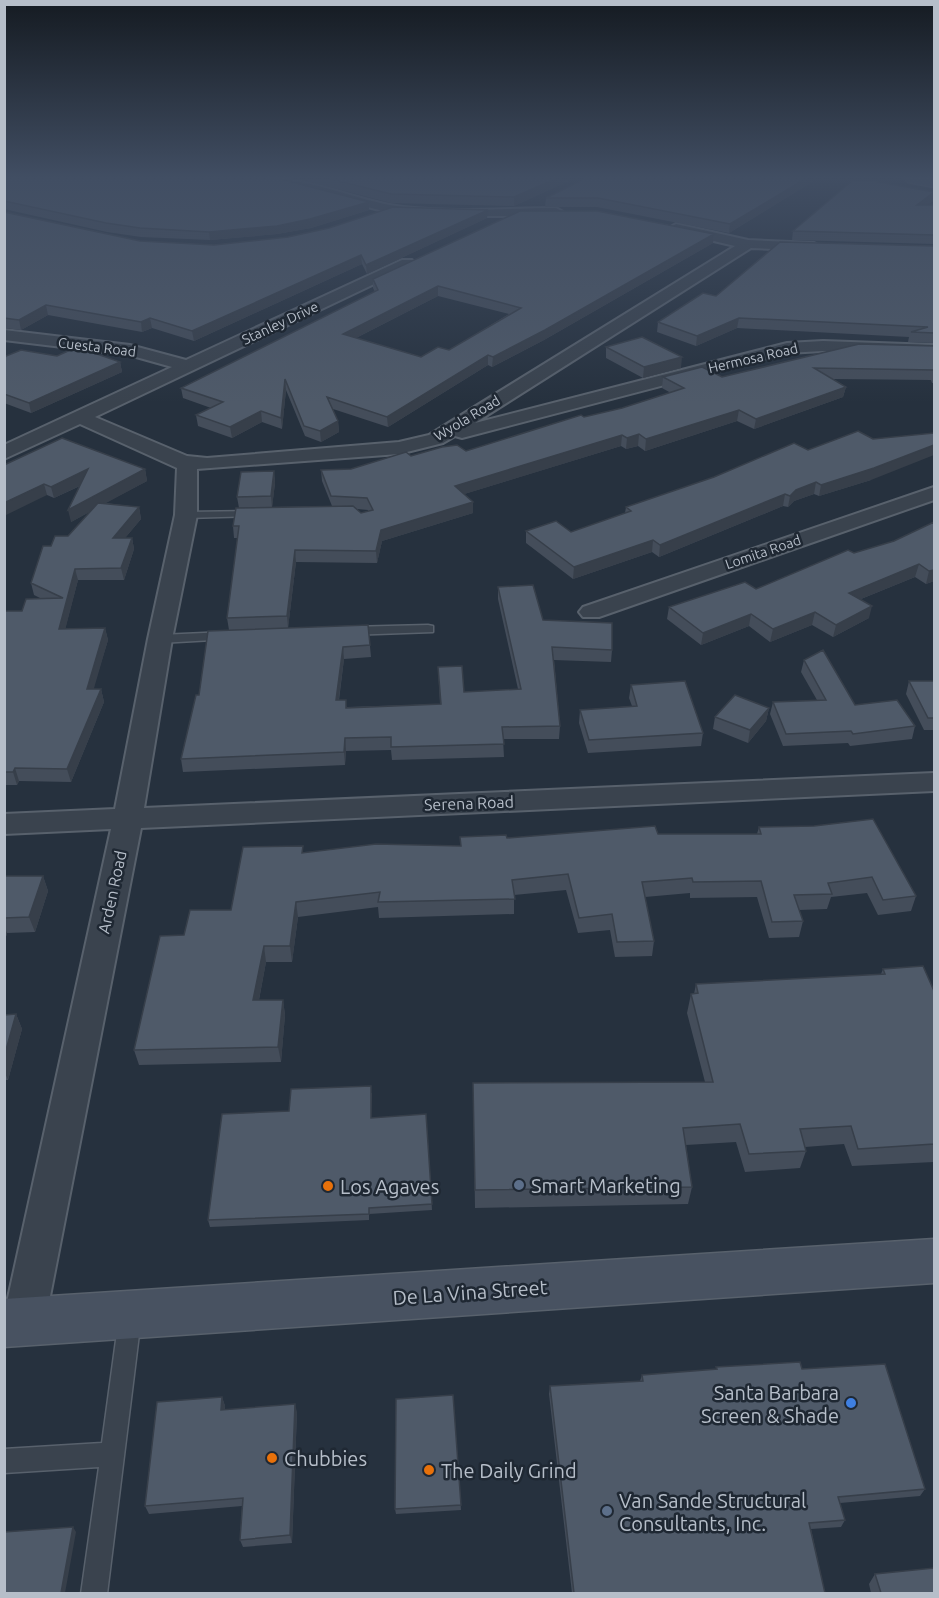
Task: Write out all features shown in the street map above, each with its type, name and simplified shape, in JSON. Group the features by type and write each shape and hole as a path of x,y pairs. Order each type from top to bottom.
{"street":[{"name":"Wyola Road","path":"81,418 183,462 207,464 399,448 436,439 733,254"},
{"name":"Stanley Drive","path":"4,453 418,258"},
{"name":"Cuesta Road","path":"4,336 130,350 187,366"},
{"name":"Hermosa Road","path":"436,439 787,348 824,346 934,350"},
{"name":"Arden Road","path":"14,1322 128,818 160,639 186,515 187,468 183,462"},
{"name":"Lomita Road","path":"591,612 934,493"},
{"name":"Serena Road","path":"4,824 934,782"},
{"name":"De La Vina Street","path":"14,1322 934,1261"}],"lane":[{"path":"186,515 270,513"},
{"path":"333,631 428,629"},
{"path":"160,639 240,635"},
{"path":"94,1593 131,1315"},
{"path":"4,1461 112,1454"}],"building":[{"path":"4,254 391,254 366,265 361,255 192,331 150,318 141,322 46,305 19,320 4,318"},
{"path":"428,254 680,254 545,330 493,357 488,355 387,417 327,397 338,421 320,431 304,426 285,379 281,418 261,411 230,427 196,415 223,402 181,388 378,290 373,279","holes":["438,286 521,308 449,350 438,347 421,357 343,334"]},
{"path":"766,254 934,254 934,333 911,332 928,327 739,318 697,336 658,322 703,293 716,296"},
{"path":"642,337 682,357 644,367 606,347"},
{"path":"859,344 934,346 934,370 814,368 846,387 756,419 739,410 646,439 639,434 627,438 622,435 455,486 473,502 381,530 376,551 295,550 287,616 227,618 239,526 233,526 236,508 353,506 361,513 373,510 367,498 331,496 321,470 351,469 406,452 411,456 457,445 466,451 581,415 584,417 622,408 684,388 663,377 702,367 722,377"},
{"path":"77,347 120,362 29,403 4,394 6,356 21,350 57,356"},
{"path":"858,431 873,439 934,433 934,445 821,485 816,482 796,490 790,496 785,494 660,545 653,540 574,567 526,531 556,521 571,532 631,511 626,507 714,477 794,443 808,450"},
{"path":"62,438 145,469 68,510 88,469 51,487 44,484 4,503 4,465"},
{"path":"274,471 271,496 237,497 241,472"},
{"path":"98,503 139,507 113,538 132,538 121,568 75,569 59,629 105,628 87,689 101,689 67,769 15,768 13,772 4,772 4,611 22,611 26,599 63,598 31,583 43,546 51,546 55,536 68,536"},
{"path":"934,522 934,570 929,571 919,564 849,593 872,606 836,625 815,612 773,629 751,614 703,633 669,607 745,582 756,589 848,550 854,553 894,541"},
{"path":"533,585 543,620 612,623 612,650 552,647 560,726 502,727 504,744 391,747 391,737 345,738 344,752 181,759 196,695 199,695 208,631 368,625 370,645 343,647 336,700 346,700 346,708 441,704 438,667 462,666 464,692 521,689 498,587"},
{"path":"823,650 855,705 897,700 915,726 853,734 851,731 786,734 773,702 826,700 804,660"},
{"path":"685,681 703,733 589,740 580,710 637,706 631,685"},
{"path":"909,681 934,681 934,718 928,718"},
{"path":"735,695 769,708 750,730 715,717"},
{"path":"873,819 916,896 883,900 872,877 828,883 832,894 794,895 803,921 772,922 761,881 693,882 692,878 642,882 654,941 617,942 612,914 579,918 568,874 512,880 515,899 378,902 380,892 296,902 290,946 264,946 253,1000 283,1000 278,1047 134,1050 160,936 184,935 190,910 231,910 243,847 303,846 302,853 376,844 461,846 460,837 506,835 507,838 655,826 658,834 761,834 759,827 814,826"},
{"path":"4,876 43,876 29,917 4,918"},
{"path":"923,966 934,991 934,1144 858,1149 851,1126 800,1129 806,1151 749,1154 740,1124 683,1128 692,1187 475,1190 473,1083 713,1082 691,994 698,993 696,984 885,974 883,969"},
{"path":"16,1014 4,1057 4,1015"},
{"path":"371,1086 371,1118 426,1114 432,1204 369,1208 369,1214 208,1220 222,1114 289,1111 291,1089"},
{"path":"800,1362 802,1369 885,1364 925,1489 838,1497 845,1520 809,1523 825,1593 574,1593 550,1386 643,1381 642,1375 717,1369 716,1367"},
{"path":"453,1395 461,1505 395,1509 396,1399"},
{"path":"222,1397 221,1410 295,1404 290,1535 240,1540 243,1498 145,1506 157,1402"},
{"path":"73,1527 61,1593 4,1593 4,1532"},
{"path":"934,1568 934,1593 881,1593 875,1574"}],"place":[{"name":"Smart Marketing","path":"519,1185"},
{"name":"Los Agaves","path":"328,1186"},
{"name":"Santa Barbara Screen & Shade","path":"851,1403"},
{"name":"Chubbies","path":"272,1458"},
{"name":"The Daily Grind","path":"429,1470"},
{"name":"Van Sande Structural Consultants, Inc.","path":"607,1511"}]}
